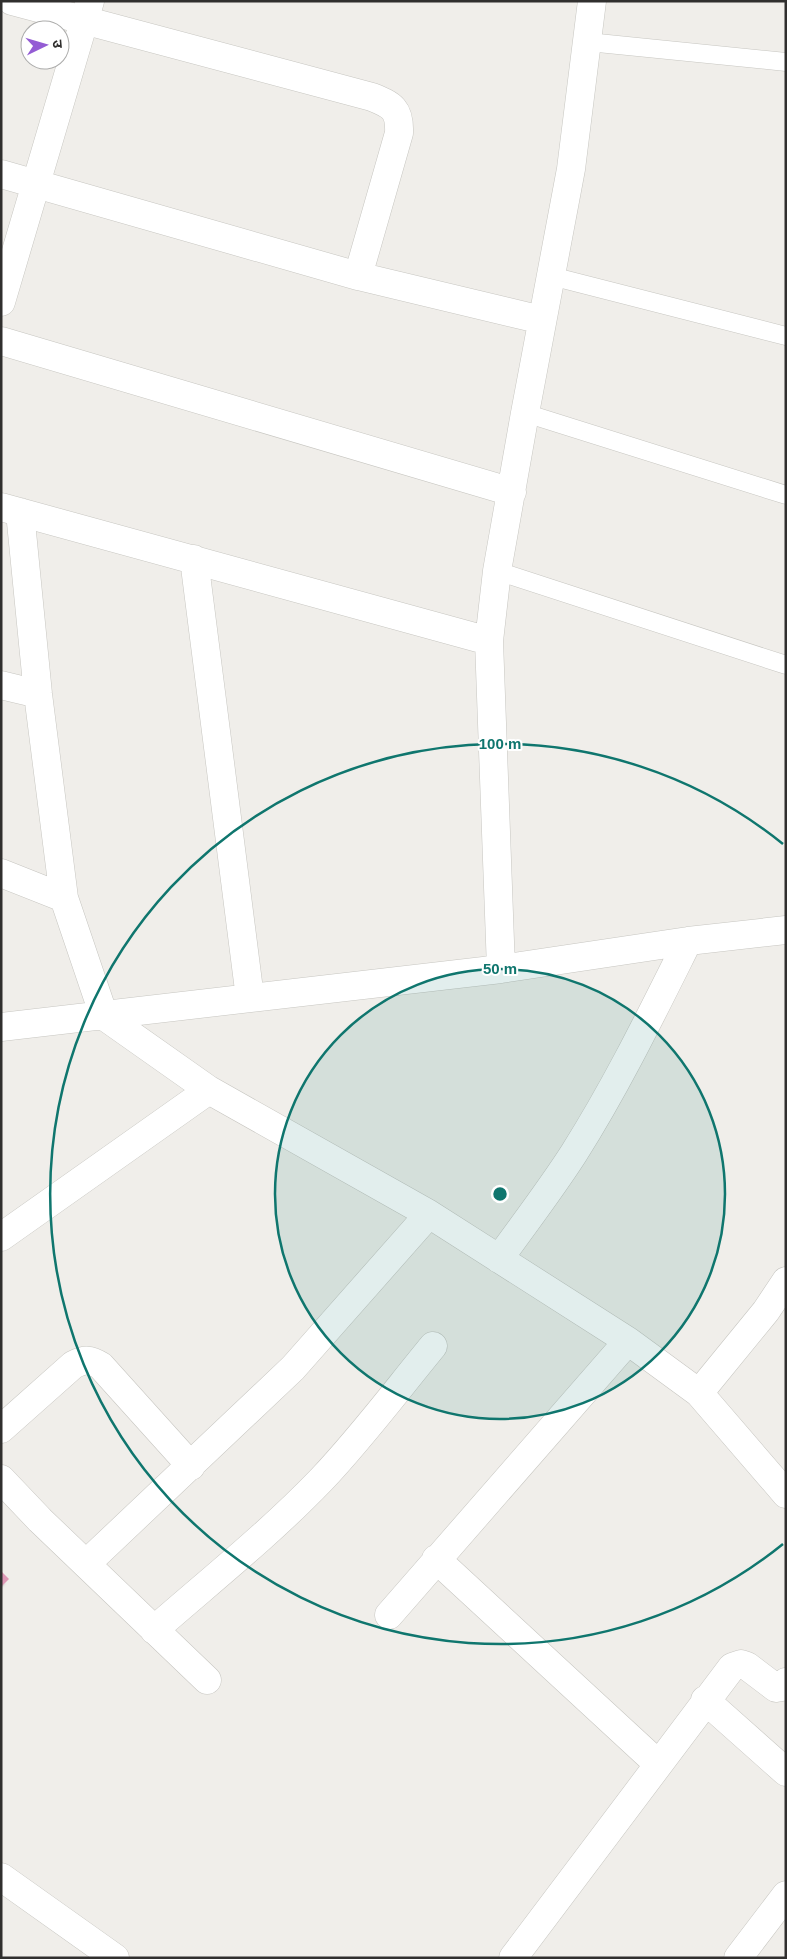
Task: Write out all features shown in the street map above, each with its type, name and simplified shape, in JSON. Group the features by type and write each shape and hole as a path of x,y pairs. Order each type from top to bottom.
{"street":[{"path":"12,1 87,11 372,97 391,106 397,112 400,120 399,133 358,276"},
{"path":"501,969 489,641 498,571 525,413 571,169 592,1"},
{"path":"1,302 38,184 87,11"},
{"path":"1,174 358,276 542,320"},
{"path":"1,342 512,492"},
{"path":"489,641 11,509 38,694 64,898 104,1016 209,1090 429,1214 628,1341 699,1393 786,1494"},
{"path":"194,559 250,998"},
{"path":"1,686 38,694"},
{"path":"1,873 64,898"},
{"path":"1,1027 501,969 688,941 786,930"},
{"path":"499,1259 574,1154 634,1050 688,941"},
{"path":"1,1237 209,1090"},
{"path":"87,1563 293,1368 429,1214"},
{"path":"699,1393 766,1311 786,1281"},
{"path":"388,1614 628,1341"},
{"path":"154,1630 290,1510 321,1480 374,1419 433,1346"},
{"path":"1,1429 73,1365 83,1360 91,1360 101,1366 191,1466"},
{"path":"1,1479 40,1520 207,1680"},
{"path":"436,1559 657,1763"},
{"path":"513,1958 657,1763 705,1700 736,1664 746,1666 776,1688 782,1687 786,1682"},
{"path":"705,1700 786,1772"},
{"path":"1,1877 107,1955"},
{"path":"738,1958 786,1895"}],"lane":[{"path":"588,42 786,62"},
{"path":"551,276 786,336"},
{"path":"525,413 786,495"},
{"path":"498,571 786,665"}],"building":[{"path":"1,1571 9,1579 1,1587"}]}
